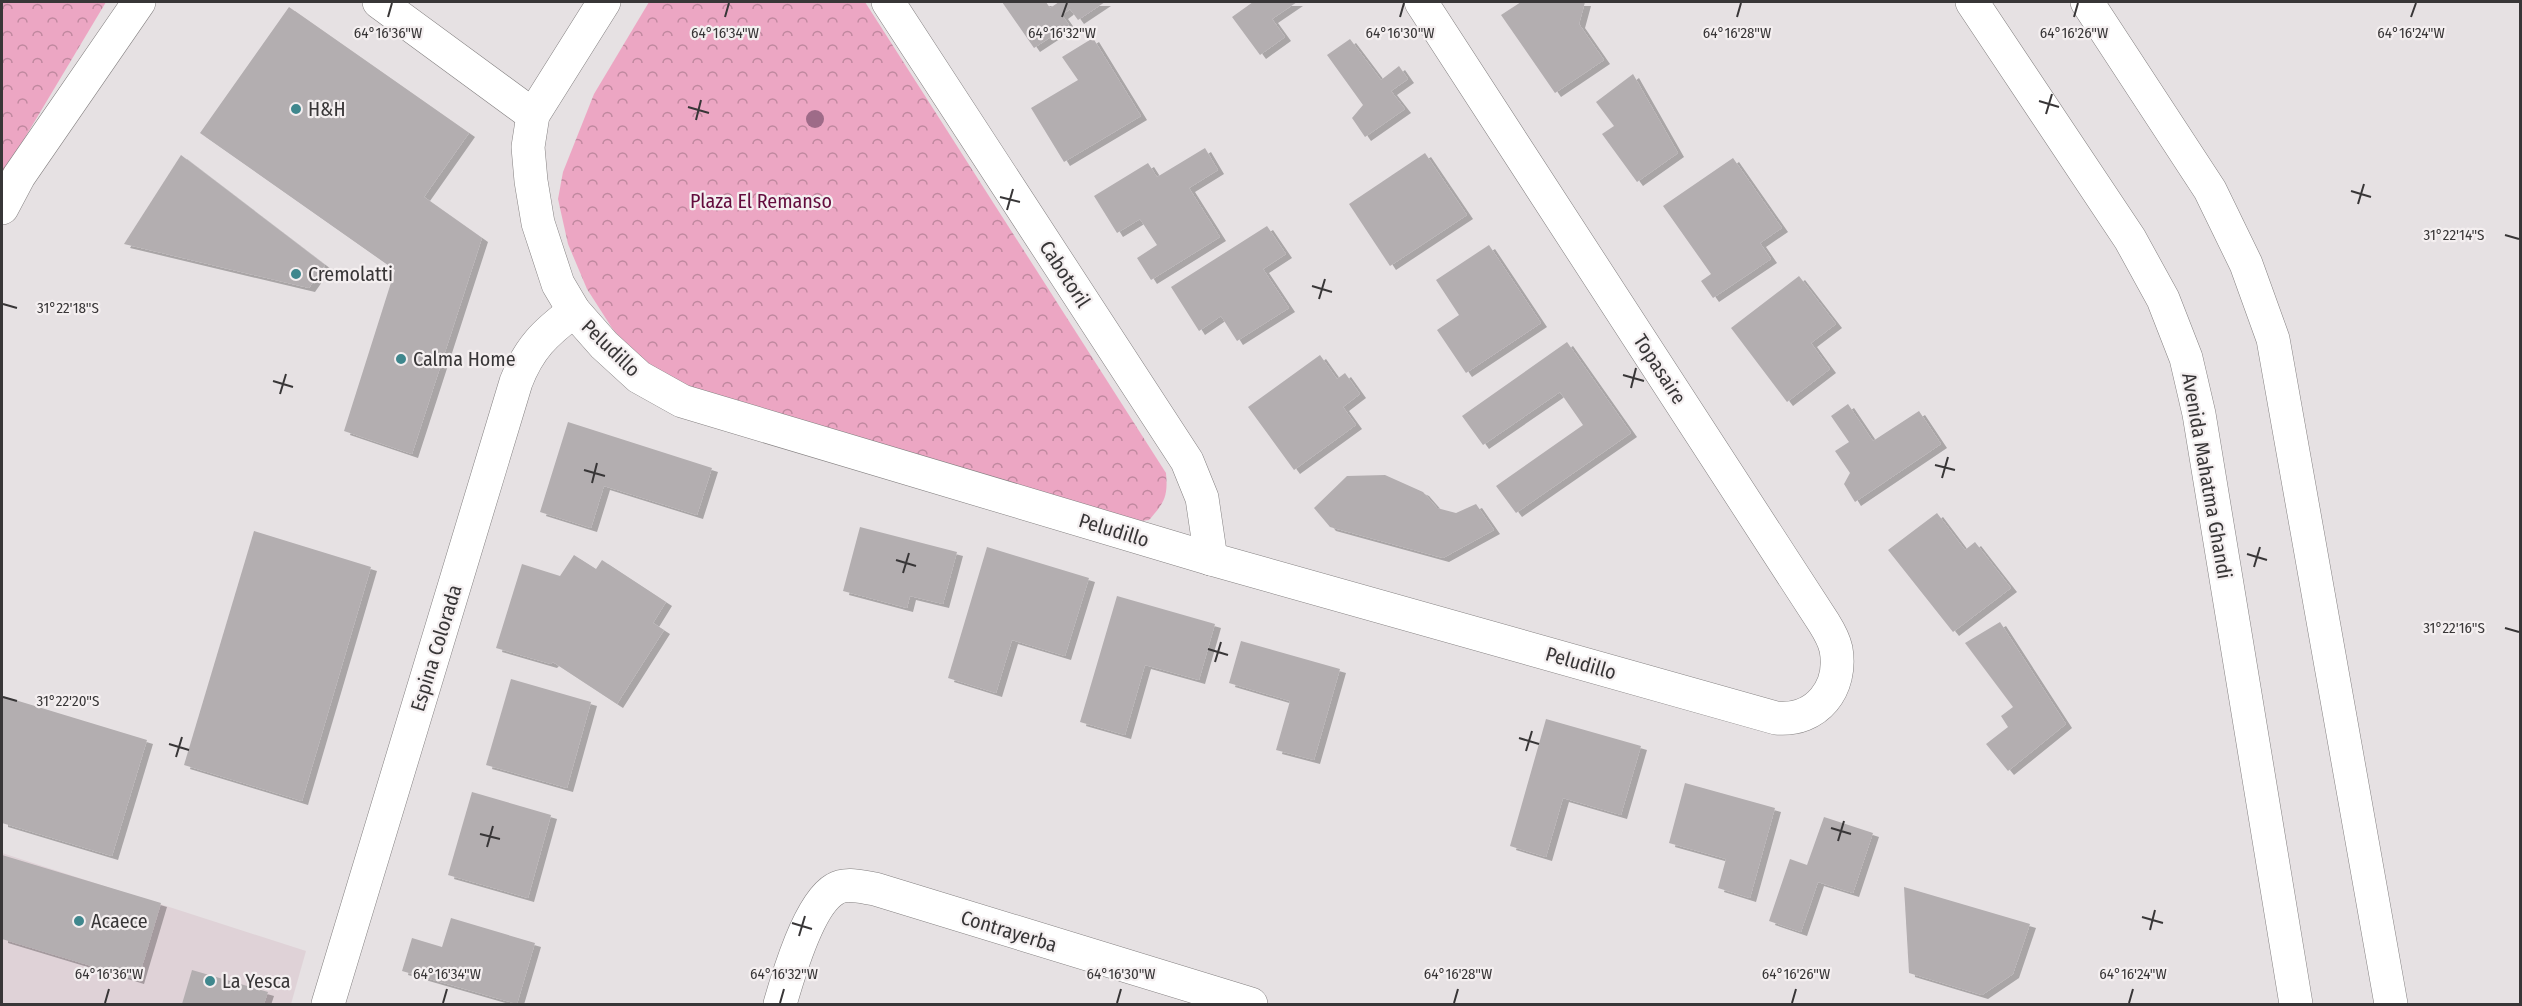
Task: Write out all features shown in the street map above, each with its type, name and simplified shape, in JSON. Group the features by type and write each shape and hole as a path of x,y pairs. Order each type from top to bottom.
{"street":[{"path":"2,208 19,176 139,2"},
{"path":"379,2 533,115 604,2"},
{"name":"Cabotoril","path":"888,2 1187,461 1202,498 1211,559"},
{"name":"Topasaire","path":"1421,2 1824,623 1833,641 1836,650 1834,679 1825,700 1801,717 1776,718"},
{"name":"Avenida Mahatma Ghandi","path":"1972,2 2130,239 2163,299 2186,358 2199,414 2296,1005"},
{"path":"2087,2 2210,190 2246,264 2273,339 2391,1005"},
{"name":"Peludillo","path":"533,115 528,147 531,181 538,223 558,284 574,311 604,345 639,376 682,401 1211,559 1776,718"},
{"name":"Espina Colorada","path":"328,1005 516,382 524,363 538,341 574,311"},
{"name":"Contrayerba","path":"780,1005 804,933 824,898 835,888 847,885 875,889 1251,1005"}],"shaded area":[{"path":"2,853 306,951 291,1004 2,1004"}],"green space":[{"path":"2,2 106,2 2,176"},
{"name":"Plaza El Remanso","path":"649,2 865,2 1166,473 1164,498 1149,520 1132,522 776,414 677,382 637,359 612,328 587,289 568,244 558,199 563,172 594,94"}],"building":[{"path":"1002,2 1046,2 1050,8 1059,2 1105,2 1078,20 1070,9 1062,15 1069,25 1034,48"},
{"path":"1253,2 1297,2 1272,19 1285,37 1260,55 1232,17"},
{"path":"1521,2 1585,2 1579,24 1604,60 1555,93 1501,15"},
{"path":"289,7 469,133 424,197 482,238 412,454 344,431 395,270 200,133"},
{"path":"1093,38 1141,116 1064,162 1031,108 1078,80 1062,57"},
{"path":"1350,39 1381,80 1399,66 1408,79 1391,91 1405,109 1365,137 1352,118 1363,105 1327,55"},
{"path":"1633,74 1678,153 1637,182 1602,134 1614,126 1596,102"},
{"path":"1205,148 1218,170 1189,188 1220,237 1151,280 1137,258 1157,245 1140,219 1117,233 1094,196 1148,163 1157,177"},
{"path":"1425,153 1467,215 1390,266 1349,204"},
{"path":"181,155 325,265 309,288 124,244"},
{"path":"1733,158 1782,228 1760,243 1771,259 1713,298 1701,281 1711,274 1663,206"},
{"path":"1267,226 1286,254 1263,269 1289,308 1237,341 1221,316 1199,331 1171,287"},
{"path":"1489,245 1541,323 1466,373 1437,330 1459,315 1436,280"},
{"path":"1799,276 1836,324 1811,343 1830,369 1787,402 1731,328"},
{"path":"1567,342 1631,433 1516,513 1496,486 1583,425 1560,392 1483,445 1462,416"},
{"path":"1320,355 1337,379 1345,373 1360,394 1343,407 1356,425 1294,470 1248,407"},
{"path":"1848,404 1873,441 1919,411 1941,444 1855,502 1844,484 1850,473 1835,451 1849,442 1831,416"},
{"path":"568,422 712,468 697,515 604,486 591,528 540,512"},
{"path":"1385,475 1423,492 1437,508 1456,513 1476,504 1494,530 1443,558 1330,527 1314,508 1347,476"},
{"path":"1937,513 1965,550 1975,542 2011,588 1953,632 1888,550"},
{"path":"860,527 957,552 943,604 910,596 907,608 843,591"},
{"path":"254,531 371,567 302,801 184,765"},
{"path":"987,547 1089,578 1065,656 1012,640 996,693 948,678"},
{"path":"574,555 596,569 602,560 666,602 653,623 664,630 617,704 553,662 551,664 496,648 522,564 560,576"},
{"path":"1117,596 1215,624 1199,680 1145,665 1125,735 1080,722"},
{"path":"2000,622 2066,724 2008,771 1986,744 2008,727 2001,716 2013,707 1965,643"},
{"path":"1241,641 1340,669 1314,760 1276,750 1290,701 1229,683"},
{"path":"511,679 591,702 567,788 486,765"},
{"path":"2,696 147,740 112,856 2,823"},
{"path":"1546,719 1641,746 1621,815 1563,798 1546,857 1510,846"},
{"path":"1685,783 1775,808 1750,898 1718,888 1726,859 1669,843"},
{"path":"472,792 551,815 528,898 448,875"},
{"path":"1824,817 1873,833 1853,893 1818,882 1801,932 1769,921 1790,859 1807,865"},
{"name":"Acaece","path":"2,855 161,903 138,980 2,939"},
{"path":"1904,887 2030,924 2013,974 1982,995 1909,973"},
{"path":"451,918 535,943 517,1004 402,971 412,938 442,947"},
{"name":"La Yesca","path":"192,970 268,992 264,1004 182,1004"}],"place":[{"name":"H&H","path":"296,109"},
{"name":"Cremolatti","path":"296,274"},
{"name":"Calma Home","path":"401,359"},
{"name":"Acaece","path":"79,921"},
{"name":"La Yesca","path":"210,981"}]}
